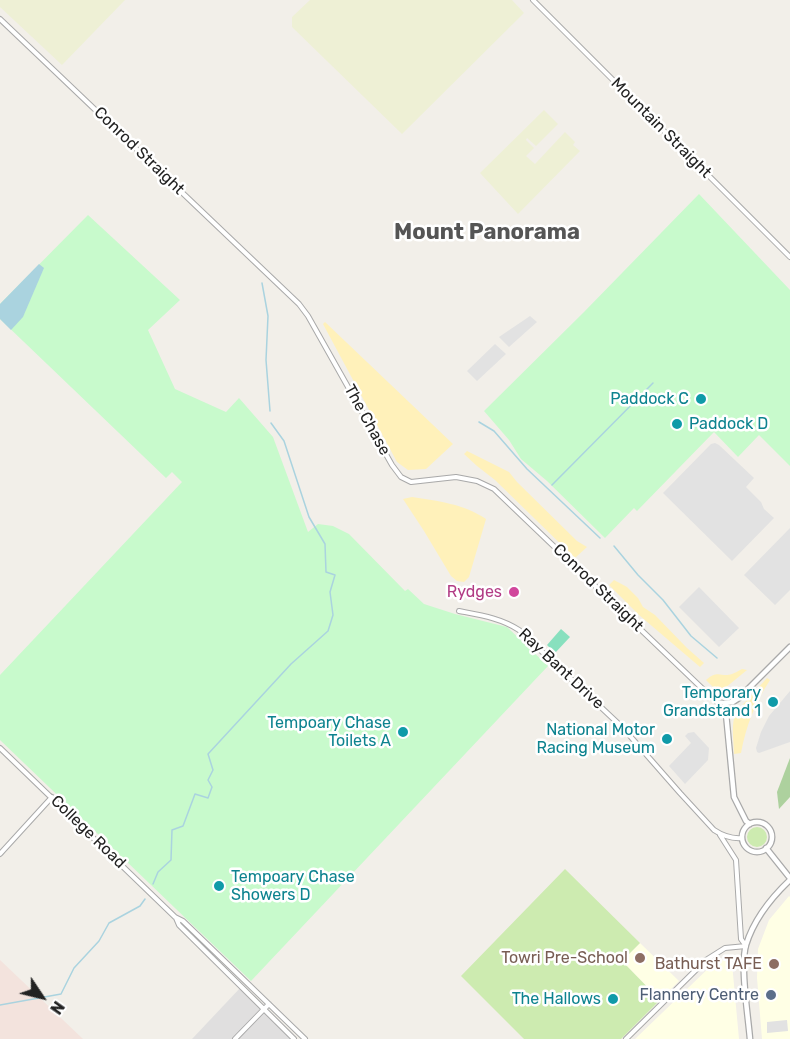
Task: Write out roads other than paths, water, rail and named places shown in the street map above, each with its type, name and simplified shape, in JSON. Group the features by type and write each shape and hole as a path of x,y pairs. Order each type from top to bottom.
{"street":[{"name":"Mountain Straight","path":"533,0 790,257"},
{"name":"Conrod Straight","path":"0,19 278,283"},
{"name":"The Chase","path":"278,283 308,316 401,477 407,481 416,482 446,477 464,478 494,489"},
{"name":"Conrod Straight","path":"494,489 715,700 725,703"},
{"name":"Ray Bant Drive","path":"459,611 510,623 519,630 623,728 708,825 720,834 736,860 741,939 746,946"},
{"path":"750,824 746,821 734,797 725,703 733,702 741,696 790,647"},
{"name":"College Road","path":"0,748 305,1039"},
{"path":"0,854 52,797"},
{"path":"754,822 762,823 769,828 772,837 766,848 758,852 749,850 742,838 744,830 754,822"},
{"path":"720,834 733,839 742,838"},
{"path":"750,1039 744,963 746,946 763,910 790,879 766,848"},
{"name":"College Road","path":"175,917 179,925 294,1039"},
{"path":"626,1039 706,960 725,948 746,946"},
{"path":"237,982 242,978"},
{"path":"235,1039 269,1004"}],"water":[{"path":"39,264 44,268 23,317 11,330 0,319 0,304"}],"waterway":[{"path":"262,283 268,316 266,360 270,411"},
{"path":"552,485 653,383"},
{"path":"479,422 494,431 527,469 600,538"},
{"path":"153,884 158,872 171,860 172,830 183,826 195,794 208,798 212,787 208,780 213,770 208,754 291,664 328,631 333,615 330,592 335,575 326,572 325,544 309,517 284,441 271,423"},
{"path":"614,546 663,600 691,636 717,658"},
{"path":"0,1005 61,994 74,968 99,941 109,923 140,906 145,899"}],"place":[{"name":"Paddock C","path":"701,399"},
{"name":"Paddock D","path":"677,424"},
{"name":"Rydges","path":"514,592"},
{"name":"Temporary Grandstand 1","path":"773,702"},
{"name":"Tempoary Chase Toilets A","path":"403,732"},
{"name":"National Motor Racing Museum","path":"667,739"},
{"name":"Tempoary Chase Showers D","path":"219,886"},
{"name":"Towri Pre-School","path":"640,958"},
{"name":"Bathurst TAFE","path":"774,964"},
{"name":"Flannery Centre","path":"771,995"},
{"name":"The Hallows","path":"613,999"}],"district":[{"name":"Mount Panorama","path":"487,233"}]}
